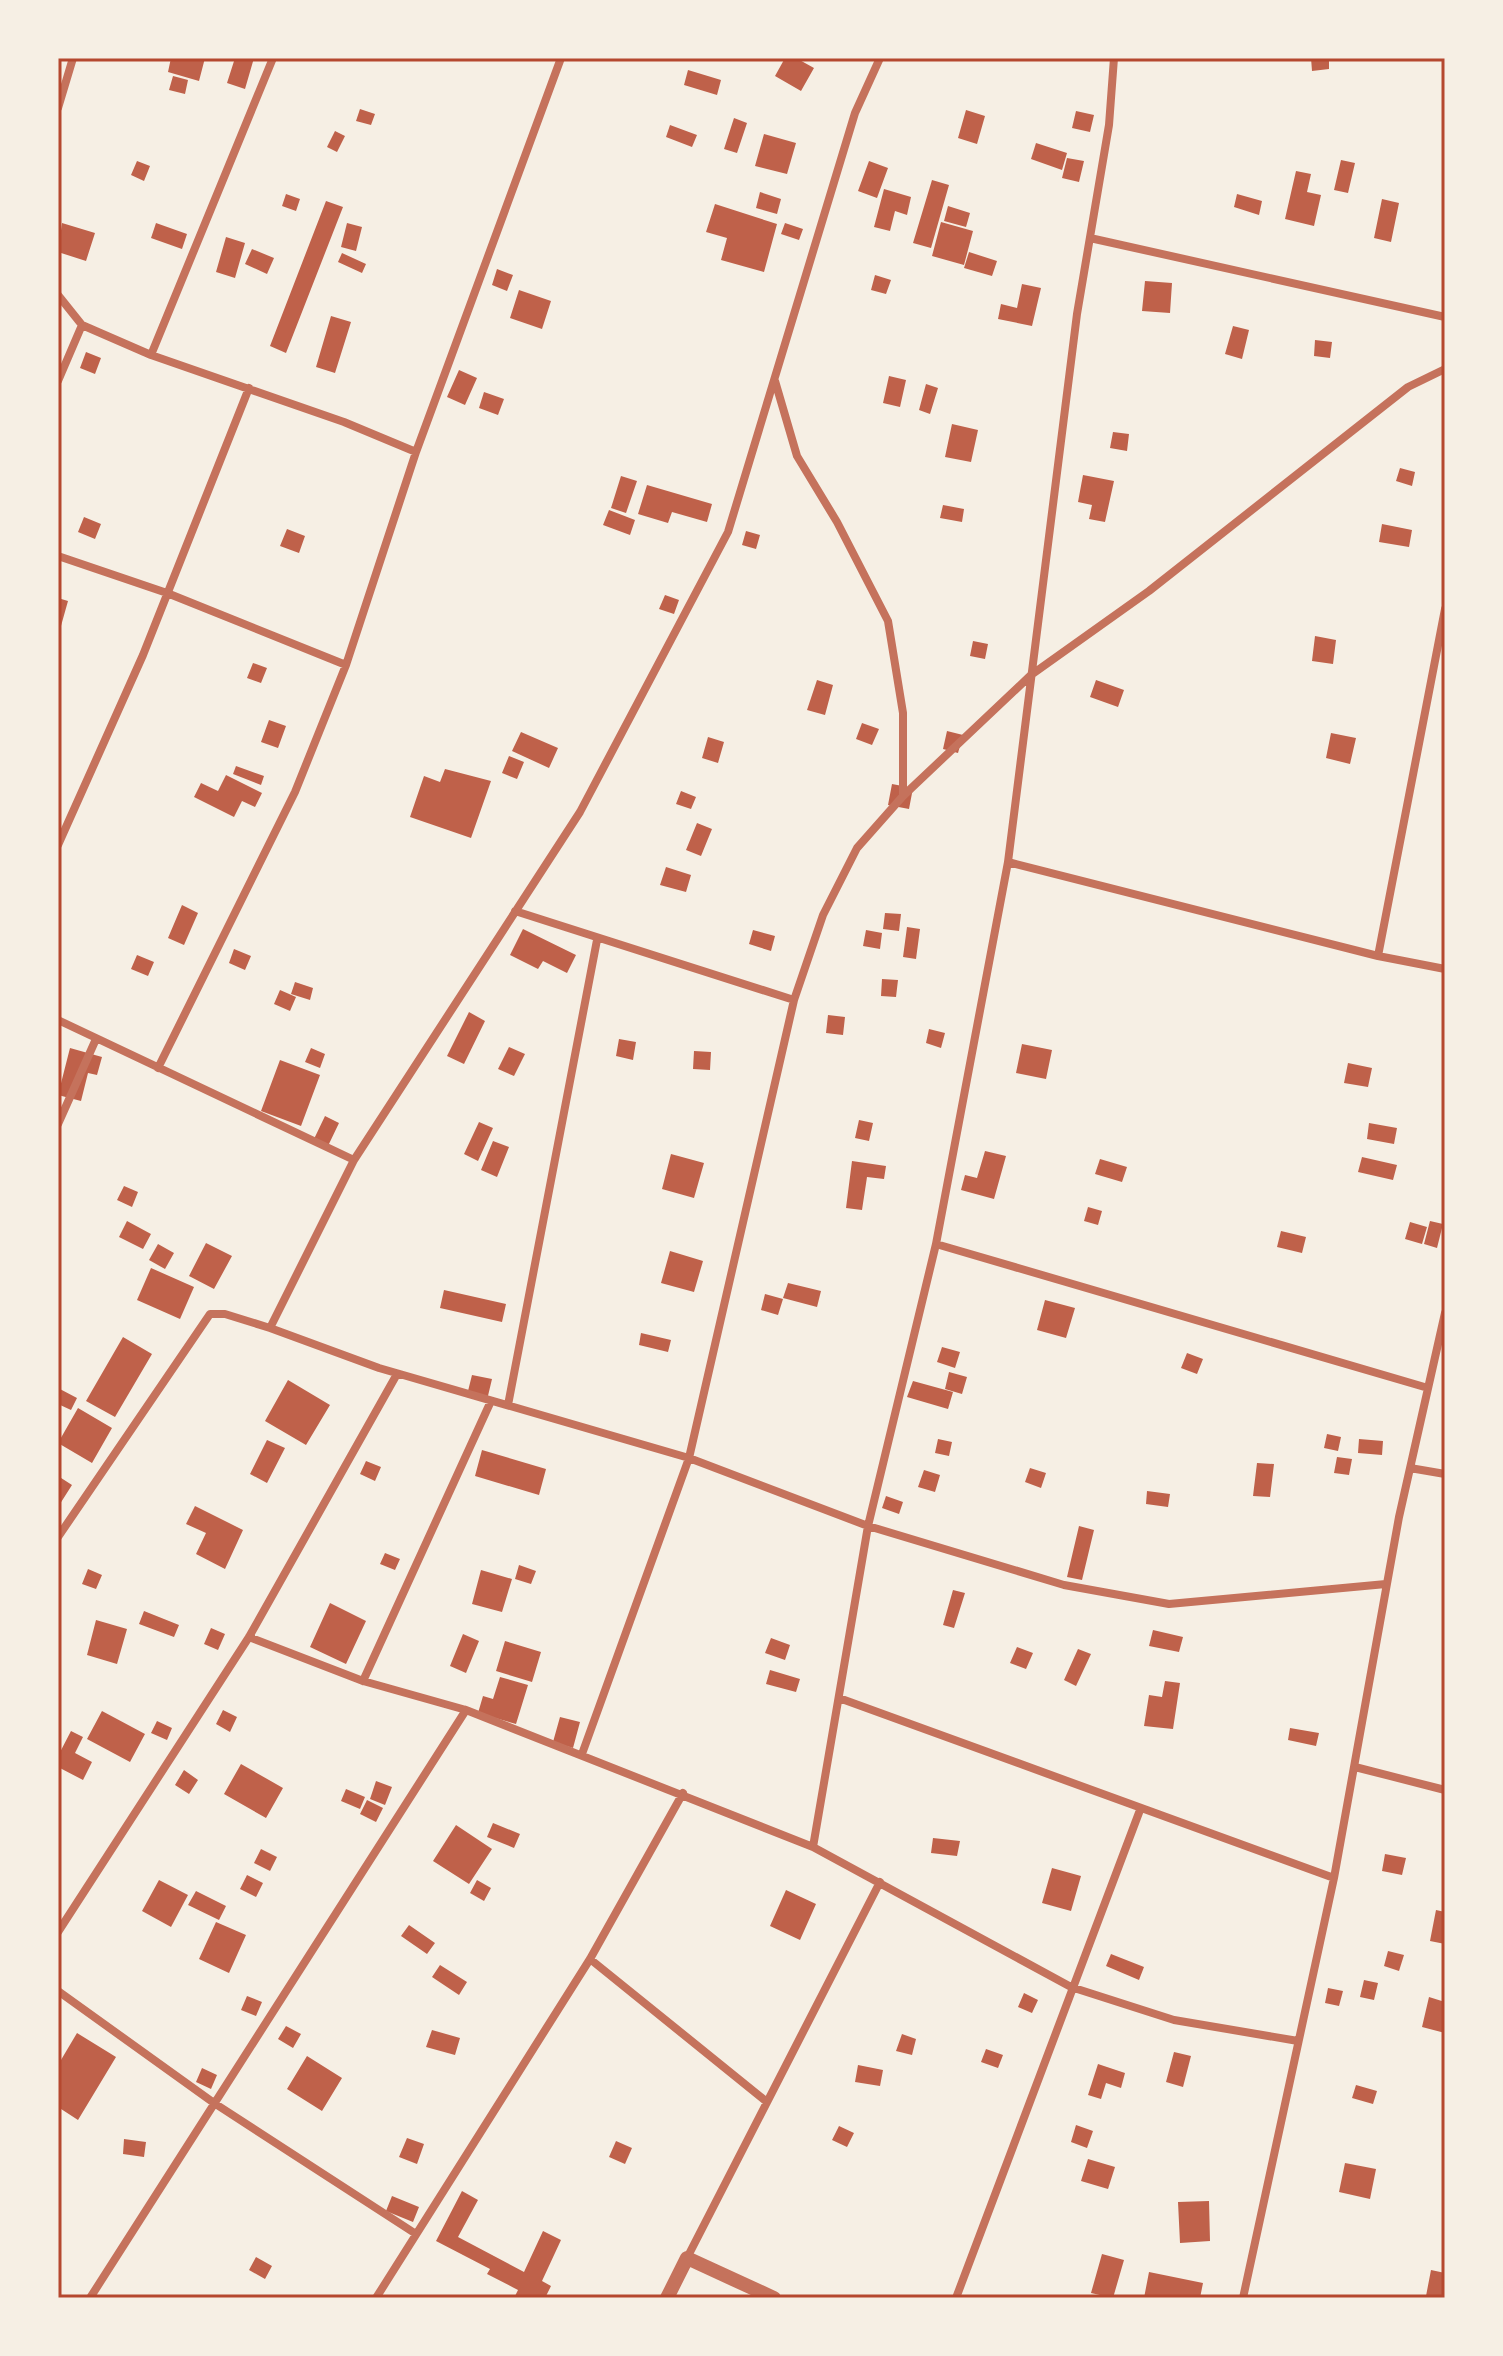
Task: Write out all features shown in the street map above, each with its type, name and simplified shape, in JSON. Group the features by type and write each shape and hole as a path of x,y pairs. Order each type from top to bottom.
{"street":[{"path":"58,108 73,58"},
{"path":"151,355 273,58"},
{"path":"158,1068 295,792 346,665 416,452 561,58"},
{"path":"270,1328 354,1160 580,812 728,532 855,113 880,58"},
{"path":"813,1847 868,1526 936,1244 1008,862 1090,238 1109,125 1114,58"},
{"path":"1090,238 1445,317"},
{"path":"58,295 82,325 151,355 249,388 416,452"},
{"path":"58,381 82,325"},
{"path":"582,1754 689,1458 794,1000 823,915 857,848 903,796 1031,675 1161,582 1408,387 1445,369"},
{"path":"774,378 797,456 837,522 888,621 903,713 903,796"},
{"path":"58,845 167,593 249,388"},
{"path":"58,556 167,593 346,665"},
{"path":"1378,956 1445,609"},
{"path":"1008,862 1378,956 1445,969"},
{"path":"515,911 597,940 794,1000"},
{"path":"508,1405 597,940"},
{"path":"58,1020 354,1160"},
{"path":"58,1124 96,1039"},
{"path":"936,1244 1428,1388"},
{"path":"1243,2298 1334,1878 1386,1584 1445,1313"},
{"path":"58,1537 210,1314 225,1314 397,1374 689,1458 868,1526 1064,1585 1169,1604 1386,1584"},
{"path":"58,1932 249,1637 397,1374"},
{"path":"363,1681 491,1401"},
{"path":"1410,1468 1445,1474"},
{"path":"249,1637 363,1681 466,1710 683,1793 813,1847 1071,1987 1174,2020 1298,2041"},
{"path":"839,1698 1334,1878"},
{"path":"90,2298 466,1710"},
{"path":"1355,1767 1445,1790"},
{"path":"376,2298 590,1959 683,1793"},
{"path":"956,2298 1140,1810"},
{"path":"667,2298 880,1882"},
{"path":"590,1959 767,2102"},
{"path":"58,1991 214,2103 416,2234"},
{"path":"687,2258 774,2298"}],"building":[{"path":"171,58 205,58 199,81 168,72"},
{"path":"235,58 254,58 245,89 227,83"},
{"path":"785,58 796,58 814,68 801,91 775,76"},
{"path":"1311,58 1329,58 1329,69 1312,71"},
{"path":"688,70 721,80 717,95 684,85"},
{"path":"173,76 188,80 185,94 169,90"},
{"path":"360,109 375,114 371,125 356,121"},
{"path":"966,110 985,116 977,144 958,138"},
{"path":"1076,111 1094,115 1090,132 1072,128"},
{"path":"734,118 747,123 737,153 724,149"},
{"path":"670,125 697,135 692,147 666,137"},
{"path":"335,131 345,136 337,152 327,147"},
{"path":"764,134 796,143 787,174 755,166"},
{"path":"1036,143 1067,153 1062,170 1031,159"},
{"path":"1067,158 1084,161 1079,182 1062,178"},
{"path":"1341,160 1355,163 1348,193 1334,190"},
{"path":"137,161 150,166 144,181 131,175"},
{"path":"869,161 888,168 877,198 858,191"},
{"path":"1296,171 1311,174 1307,192 1321,195 1314,226 1285,219"},
{"path":"932,180 949,185 931,248 913,243"},
{"path":"884,189 911,197 907,215 895,211 890,231 874,227"},
{"path":"760,192 781,199 777,214 756,208"},
{"path":"286,194 300,199 296,211 282,206"},
{"path":"1237,194 1262,201 1259,215 1234,207"},
{"path":"1382,199 1399,203 1391,242 1374,238"},
{"path":"326,201 343,207 286,353 270,346"},
{"path":"715,204 777,224 764,272 721,260 727,238 706,232"},
{"path":"948,206 970,213 966,227 944,221"},
{"path":"941,222 973,231 964,265 932,256"},
{"path":"62,223 95,233 86,261 58,252"},
{"path":"156,223 187,234 182,249 151,238"},
{"path":"347,223 362,227 356,251 341,247"},
{"path":"785,223 803,229 799,240 781,234"},
{"path":"226,237 245,243 235,278 216,272"},
{"path":"252,249 274,258 267,274 245,264"},
{"path":"969,252 997,261 992,276 964,268"},
{"path":"342,253 366,264 362,273 338,262"},
{"path":"497,269 513,275 507,291 492,285"},
{"path":"875,275 891,280 886,294 871,290"},
{"path":"1145,281 1172,283 1170,313 1142,311"},
{"path":"1022,284 1041,288 1032,326 998,319 1001,304 1017,308"},
{"path":"519,290 551,301 542,329 510,318"},
{"path":"331,316 351,322 335,373 316,367"},
{"path":"1233,326 1249,330 1242,359 1225,354"},
{"path":"1315,340 1332,342 1330,358 1314,356"},
{"path":"86,352 101,358 95,374 80,368"},
{"path":"459,370 477,378 465,405 447,397"},
{"path":"889,376 906,380 900,407 883,403"},
{"path":"926,384 938,388 930,414 919,410"},
{"path":"484,392 504,399 498,415 479,408"},
{"path":"952,424 978,430 971,462 945,457"},
{"path":"1113,432 1129,434 1127,451 1110,448"},
{"path":"1400,468 1415,472 1412,486 1396,481"},
{"path":"1083,475 1114,481 1105,522 1089,519 1092,505 1078,502"},
{"path":"621,476 637,481 626,513 611,508"},
{"path":"647,485 712,504 707,522 672,512 668,523 638,514"},
{"path":"943,505 964,509 962,522 940,518"},
{"path":"609,510 635,520 630,535 603,525"},
{"path":"84,517 101,524 95,539 78,532"},
{"path":"1382,524 1412,530 1409,547 1379,542"},
{"path":"287,529 305,536 299,553 280,546"},
{"path":"746,531 760,535 756,549 742,545"},
{"path":"665,595 679,600 674,614 659,609"},
{"path":"58,598 68,601 59,633 58,633"},
{"path":"1315,636 1336,640 1333,664 1312,661"},
{"path":"973,641 988,644 985,659 970,656"},
{"path":"253,663 267,668 261,683 247,678"},
{"path":"817,680 833,685 825,715 807,710"},
{"path":"1096,680 1124,690 1118,707 1090,697"},
{"path":"269,720 286,726 278,748 261,742"},
{"path":"862,723 879,729 872,745 856,739"},
{"path":"947,731 963,735 958,753 943,749"},
{"path":"521,732 558,748 549,768 512,751"},
{"path":"1331,733 1356,738 1350,764 1326,758"},
{"path":"708,737 724,742 718,763 702,758"},
{"path":"509,756 524,762 517,779 502,773"},
{"path":"236,766 264,776 261,785 233,774"},
{"path":"445,769 491,781 471,838 410,817 424,776 440,782"},
{"path":"226,775 262,793 255,807 242,801 234,817 194,797 201,783 218,791"},
{"path":"892,784 913,788 909,809 888,805"},
{"path":"681,791 696,797 691,809 676,804"},
{"path":"697,823 712,829 701,856 686,850"},
{"path":"666,867 691,875 686,892 660,885"},
{"path":"182,905 198,913 184,945 168,938"},
{"path":"885,913 901,914 899,931 883,929"},
{"path":"907,927 920,929 916,959 903,957"},
{"path":"523,929 576,955 567,973 543,961 538,969 510,955"},
{"path":"753,930 775,936 771,951 749,944"},
{"path":"866,930 882,933 880,949 863,946"},
{"path":"234,949 251,956 245,970 229,963"},
{"path":"137,955 154,962 148,976 131,969"},
{"path":"882,979 898,980 896,997 881,996"},
{"path":"295,982 313,988 310,1000 291,994"},
{"path":"280,990 296,997 290,1011 274,1004"},
{"path":"469,1012 485,1021 464,1064 447,1056"},
{"path":"828,1015 845,1017 843,1035 826,1033"},
{"path":"929,1029 945,1033 941,1048 926,1043"},
{"path":"619,1039 636,1042 633,1060 616,1056"},
{"path":"1022,1044 1052,1050 1046,1079 1016,1073"},
{"path":"509,1047 525,1054 514,1076 498,1069"},
{"path":"70,1048 102,1057 97,1075 88,1073 81,1101 58,1095"},
{"path":"311,1048 325,1054 320,1068 305,1062"},
{"path":"694,1051 711,1052 710,1070 693,1069"},
{"path":"280,1060 320,1075 301,1126 261,1111"},
{"path":"1348,1063 1372,1068 1368,1087 1344,1083"},
{"path":"325,1116 339,1123 328,1146 314,1139"},
{"path":"859,1120 873,1123 869,1141 855,1138"},
{"path":"479,1122 493,1128 478,1161 464,1154"},
{"path":"1369,1123 1397,1128 1394,1144 1367,1139"},
{"path":"493,1141 509,1147 497,1177 481,1170"},
{"path":"985,1151 1006,1156 994,1199 961,1190 965,1175 977,1178"},
{"path":"671,1154 704,1163 694,1198 662,1189"},
{"path":"1362,1157 1397,1165 1393,1180 1358,1172"},
{"path":"1100,1159 1127,1167 1122,1182 1095,1174"},
{"path":"852,1161 886,1166 884,1179 867,1177 862,1210 846,1208"},
{"path":"124,1186 138,1192 132,1207 117,1200"},
{"path":"1088,1207 1102,1211 1098,1225 1084,1221"},
{"path":"127,1221 151,1234 143,1249 119,1237"},
{"path":"1430,1221 1443,1224 1437,1248 1424,1244"},
{"path":"1410,1222 1427,1227 1422,1244 1405,1239"},
{"path":"1281,1231 1306,1237 1302,1253 1277,1247"},
{"path":"206,1243 232,1256 214,1289 189,1276"},
{"path":"158,1244 174,1253 165,1269 149,1260"},
{"path":"670,1251 703,1261 694,1292 661,1283"},
{"path":"151,1268 194,1287 180,1319 137,1300"},
{"path":"788,1283 821,1291 817,1307 783,1298"},
{"path":"444,1290 506,1304 502,1322 440,1308"},
{"path":"765,1294 783,1299 778,1315 761,1310"},
{"path":"1045,1300 1075,1308 1066,1338 1037,1330"},
{"path":"641,1333 671,1340 668,1352 639,1345"},
{"path":"123,1337 152,1354 115,1417 86,1401"},
{"path":"942,1347 960,1352 955,1368 937,1362"},
{"path":"1187,1353 1203,1359 1197,1374 1181,1368"},
{"path":"949,1372 967,1377 962,1394 945,1389"},
{"path":"472,1375 492,1379 487,1400 467,1395"},
{"path":"288,1380 330,1405 306,1445 265,1421"},
{"path":"913,1381 953,1392 948,1409 907,1397"},
{"path":"58,1388 77,1398 71,1410 58,1404"},
{"path":"78,1408 112,1428 92,1463 58,1443"},
{"path":"1327,1434 1341,1437 1338,1451 1324,1448"},
{"path":"938,1439 952,1442 949,1456 935,1453"},
{"path":"1359,1439 1383,1441 1382,1455 1358,1453"},
{"path":"267,1440 285,1448 267,1483 250,1474"},
{"path":"482,1450 546,1469 539,1495 475,1476"},
{"path":"1337,1457 1352,1459 1349,1475 1334,1473"},
{"path":"366,1461 381,1467 375,1481 360,1474"},
{"path":"1257,1463 1274,1464 1270,1497 1253,1496"},
{"path":"1030,1468 1046,1473 1041,1488 1025,1482"},
{"path":"924,1470 940,1475 935,1492 918,1487"},
{"path":"58,1476 72,1485 58,1507"},
{"path":"1147,1491 1170,1494 1168,1507 1146,1504"},
{"path":"886,1496 903,1502 899,1514 882,1508"},
{"path":"195,1506 243,1530 225,1569 196,1554 206,1533 186,1524"},
{"path":"1079,1526 1094,1530 1082,1580 1067,1577"},
{"path":"385,1553 400,1559 395,1570 380,1564"},
{"path":"519,1565 536,1571 531,1584 515,1579"},
{"path":"88,1569 102,1575 96,1589 82,1584"},
{"path":"481,1570 512,1579 502,1612 472,1604"},
{"path":"953,1590 965,1593 954,1628 943,1625"},
{"path":"330,1603 366,1621 346,1664 310,1647"},
{"path":"144,1611 179,1625 174,1637 139,1624"},
{"path":"96,1620 127,1629 117,1664 87,1655"},
{"path":"211,1628 225,1634 218,1650 204,1644"},
{"path":"1153,1630 1183,1637 1179,1652 1149,1646"},
{"path":"463,1634 479,1641 466,1673 450,1666"},
{"path":"771,1638 790,1645 785,1660 765,1653"},
{"path":"505,1641 541,1652 532,1682 496,1671"},
{"path":"1017,1647 1033,1653 1026,1669 1010,1663"},
{"path":"1078,1649 1091,1654 1076,1686 1064,1680"},
{"path":"770,1670 800,1679 796,1692 766,1684"},
{"path":"500,1677 528,1685 516,1724 478,1713 483,1696 493,1699"},
{"path":"1165,1681 1180,1683 1173,1729 1144,1726 1149,1695 1162,1697"},
{"path":"223,1710 237,1717 230,1732 216,1724"},
{"path":"102,1711 145,1734 130,1762 87,1739"},
{"path":"560,1717 580,1722 573,1748 553,1742"},
{"path":"157,1721 172,1728 167,1740 151,1733"},
{"path":"1290,1728 1319,1733 1316,1746 1288,1740"},
{"path":"71,1731 83,1737 75,1753 92,1762 83,1780 58,1767 58,1756"},
{"path":"241,1764 283,1788 266,1818 224,1794"},
{"path":"184,1770 198,1780 189,1794 175,1785"},
{"path":"376,1781 392,1787 385,1805 370,1799"},
{"path":"346,1789 365,1797 360,1809 341,1801"},
{"path":"367,1800 383,1808 376,1822 360,1814"},
{"path":"493,1823 520,1834 514,1848 487,1837"},
{"path":"456,1825 492,1849 469,1884 433,1861"},
{"path":"933,1838 960,1841 957,1856 931,1853"},
{"path":"261,1849 277,1857 270,1871 254,1863"},
{"path":"1385,1854 1406,1858 1402,1875 1382,1871"},
{"path":"1052,1868 1081,1876 1071,1911 1042,1903"},
{"path":"247,1875 263,1883 256,1897 240,1889"},
{"path":"159,1880 188,1895 171,1927 142,1911"},
{"path":"477,1880 491,1888 484,1901 470,1893"},
{"path":"786,1890 816,1904 800,1940 770,1926"},
{"path":"196,1891 226,1906 219,1920 188,1905"},
{"path":"1436,1910 1445,1912 1445,1944 1430,1941"},
{"path":"216,1922 246,1935 229,1973 199,1959"},
{"path":"409,1925 435,1943 427,1954 401,1936"},
{"path":"1388,1951 1404,1955 1399,1971 1384,1966"},
{"path":"1111,1954 1144,1967 1139,1980 1106,1966"},
{"path":"440,1965 467,1982 459,1995 432,1977"},
{"path":"1364,1980 1378,1983 1374,2000 1360,1997"},
{"path":"1328,1988 1343,1991 1339,2006 1325,2003"},
{"path":"1024,1993 1038,2000 1032,2013 1018,2007"},
{"path":"247,1996 262,2002 256,2016 241,2010"},
{"path":"1429,1997 1445,2002 1445,2033 1422,2027"},
{"path":"286,2026 301,2034 293,2048 278,2039"},
{"path":"432,2030 460,2038 455,2055 426,2047"},
{"path":"77,2033 116,2057 78,2120 58,2107 58,2065"},
{"path":"902,2034 916,2039 912,2055 896,2051"},
{"path":"986,2049 1003,2055 998,2068 981,2062"},
{"path":"1174,2052 1191,2056 1183,2087 1166,2082"},
{"path":"307,2056 342,2078 322,2111 287,2089"},
{"path":"1098,2064 1125,2073 1121,2088 1106,2083 1101,2099 1088,2095"},
{"path":"858,2065 883,2070 880,2086 855,2082"},
{"path":"202,2068 217,2075 211,2089 196,2082"},
{"path":"1356,2085 1377,2091 1373,2104 1352,2098"},
{"path":"1076,2125 1093,2131 1087,2148 1071,2142"},
{"path":"839,2126 854,2133 847,2147 832,2140"},
{"path":"407,2138 424,2144 417,2164 399,2157"},
{"path":"124,2139 146,2142 144,2157 123,2154"},
{"path":"616,2141 632,2148 625,2164 609,2157"},
{"path":"1088,2159 1115,2167 1108,2189 1081,2181"},
{"path":"1345,2163 1376,2169 1370,2199 1339,2192"},
{"path":"462,2191 478,2200 458,2237 524,2272 543,2231 561,2240 542,2281 551,2286 545,2298 514,2298 518,2290 487,2274 490,2269 436,2241"},
{"path":"392,2196 419,2207 413,2222 386,2211"},
{"path":"1209,2201 1210,2241 1180,2243 1178,2202"},
{"path":"1102,2254 1124,2260 1113,2298 1091,2293"},
{"path":"256,2257 272,2266 265,2279 249,2270"},
{"path":"1431,2270 1445,2273 1445,2298 1426,2296"},
{"path":"1149,2272 1203,2283 1200,2298 1144,2298"}]}
